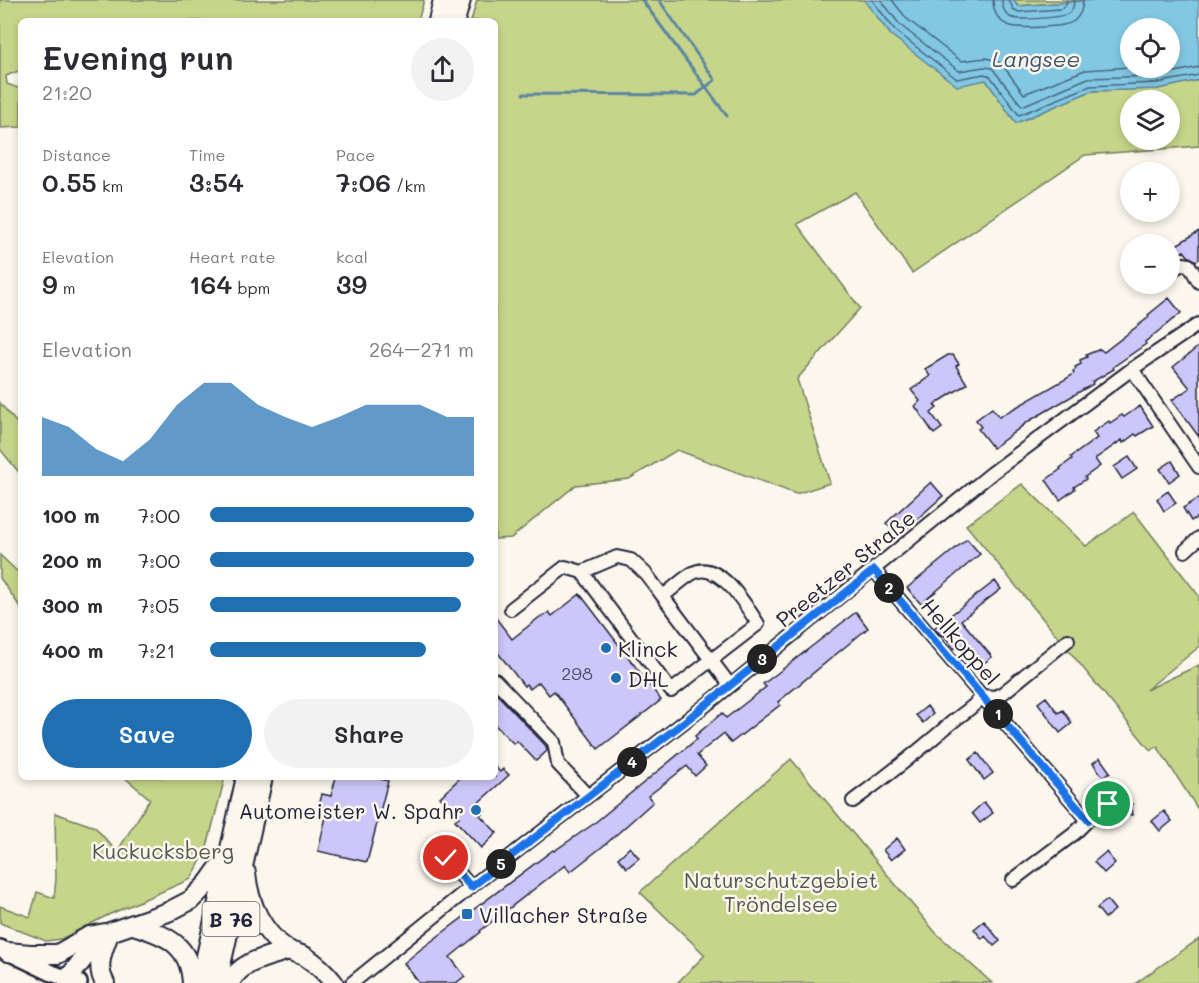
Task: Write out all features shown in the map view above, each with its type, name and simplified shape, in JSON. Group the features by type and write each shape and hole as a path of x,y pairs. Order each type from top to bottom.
{"highway":[{"path":"439,18 443,0"},
{"path":"456,18 461,0"},
{"name":"B 76","path":"217,983 246,780"},
{"name":"B 76","path":"200,983 236,856 262,780"},
{"path":"4,950 30,954 58,954 89,936 133,925 178,908 191,900 236,856 255,912 271,934 289,950 305,957 326,972 334,983"},
{"path":"133,925 161,934 176,944 191,968 192,983"},
{"path":"72,982 82,958 110,932"},
{"path":"105,983 101,976 101,955 110,932"},
{"path":"230,983 232,978 249,964 289,950"}],"main road":[{"path":"4,950 72,982"}],"street":[{"path":"1180,266 1189,264 1199,282"},
{"name":"Preetzer Straße","path":"352,983 730,685 992,473 1132,369 1199,324"},
{"path":"1132,369 1199,467"},
{"path":"1185,551 1199,538"},
{"path":"582,572 617,557 631,560 646,574 730,685"},
{"path":"512,609 565,567 582,572 670,691 758,624 743,600 725,581 707,572 695,572 663,596"},
{"name":"Hellkoppel","path":"874,570 1088,820"},
{"path":"854,801 976,705 983,696 994,697 1003,693 1068,640"},
{"path":"498,683 554,742 558,764 588,796"},
{"path":"1013,880 1076,833 1108,804"},
{"path":"446,858 471,887"}],"green space":[{"path":"0,0 424,0 419,18 18,18 18,71 6,76 7,84 18,88 18,127 0,128"},
{"path":"477,0 864,0 891,35 986,80 1016,123 1091,91 1120,90 1120,150 1148,150 1085,155 912,273 855,192 797,224 860,308 797,379 830,483 796,494 677,450 629,479 576,485 511,538 498,539 498,18 472,18"},
{"path":"1013,0 1096,0 1018,6"},
{"path":"1199,80 1199,146 1180,148 1180,90 1124,90 1158,89"},
{"path":"0,403 18,424 18,471 0,449"},
{"path":"1022,484 1086,546 1134,512 1199,596 1199,647 1146,690 1199,665 1199,811 1157,746 1151,751 966,525"},
{"path":"0,555 18,572 18,604 0,578"},
{"name":"Naturschutzgebiet Tröndelsee","path":"791,759 936,933 992,983 677,983 705,955 640,892"},
{"name":"Kuckucksberg","path":"128,780 224,780 206,851 191,879 108,915 61,939 46,941 0,923 0,906 30,917 37,892 54,898 55,813 95,827 117,852 150,799"},
{"path":"1199,939 1199,983 1136,983"}],"water":[{"name":"Langsee","path":"864,0 1013,0 1018,6 1096,0 1199,0 1199,80 1158,89 1091,91 1016,123 986,80 957,86 891,35"}],"building":[{"path":"1199,231 1199,259 1196,261 1184,251 1180,253 1180,243"},
{"path":"1169,298 1181,313 1145,342 1146,344 1113,367 1114,369 1092,382 1093,384 1029,421 993,448 978,429 981,427 976,420 992,408 999,417 1071,376 1075,367 1081,364 1080,360 1087,357 1086,355 1100,349 1104,352 1149,317 1148,315"},
{"path":"1199,346 1199,437 1172,400 1190,388 1173,367"},
{"path":"948,355 953,355 959,364 956,366 967,384 934,405 937,408 931,413 942,428 934,434 915,406 920,401 911,390 930,376 925,369"},
{"path":"1140,406 1153,426 1137,436 1135,434 1123,443 1122,440 1095,459 1100,466 1060,500 1046,480 1072,459 1071,457 1097,438 1093,432 1109,421 1110,423 1122,415 1124,417"},
{"path":"1129,457 1137,469 1122,479 1114,467"},
{"path":"1172,461 1180,474 1169,482 1160,469"},
{"path":"931,482 943,496 898,536 886,523"},
{"path":"1168,491 1176,503 1164,511 1157,499"},
{"path":"1199,498 1199,516 1191,521 1183,508"},
{"path":"967,539 980,554 921,604 907,588"},
{"path":"995,581 1001,589 961,620 992,657 983,664 966,643 954,649 943,634 941,635 934,628"},
{"path":"580,594 661,700 598,749 554,691 549,695 539,682 530,689 526,684 524,686 498,653 498,621 512,639 541,616 549,612 552,616"},
{"path":"856,612 868,628 778,702 780,705 731,743 723,734 697,755 706,766 695,776 687,766 648,796 653,802 607,843 570,872 565,865 450,957 465,976 456,983 419,983 404,963 553,850 592,825 697,739 695,736 722,713 726,718 766,687 763,684"},
{"path":"498,695 546,746 547,751 536,761 517,741 514,744 498,728"},
{"path":"1046,697 1058,713 1063,710 1072,723 1060,733 1038,703"},
{"path":"927,706 933,714 923,723 916,715"},
{"path":"978,753 993,773 984,780 969,760"},
{"path":"1100,758 1110,772 1103,777 1093,763"},
{"path":"503,769 509,775 478,803 485,810 480,815 497,833 481,848 455,820 459,817 440,797 458,780 498,780 498,770 500,772"},
{"path":"335,780 388,781 367,862 318,851 328,808 319,806 322,794 331,796"},
{"path":"984,802 993,813 980,823 972,813"},
{"path":"1122,804 1132,804 1132,815 1122,815"},
{"path":"1164,811 1172,821 1160,831 1152,821"},
{"path":"897,838 905,849 891,860 883,850"},
{"path":"630,847 639,858 627,868 618,858"},
{"path":"1106,852 1115,863 1104,873 1094,862"},
{"path":"1107,900 1115,910 1105,918 1097,908"},
{"path":"984,921 1000,941 994,946 985,936 982,939 974,929"}],"waterway":[{"path":"642,0 727,116"},
{"path":"523,94 696,95 715,80 659,0"}],"place":[{"name":"Klinck","path":"606,648"},
{"name":"DHL","path":"616,678"},
{"name":"Automeister W. Spahr","path":"476,810"},
{"name":"Villacher Straße","path":"467,914"}],"route":[{"path":"446,858 471,887 683,723 874,570 1088,820 1108,804"}]}
